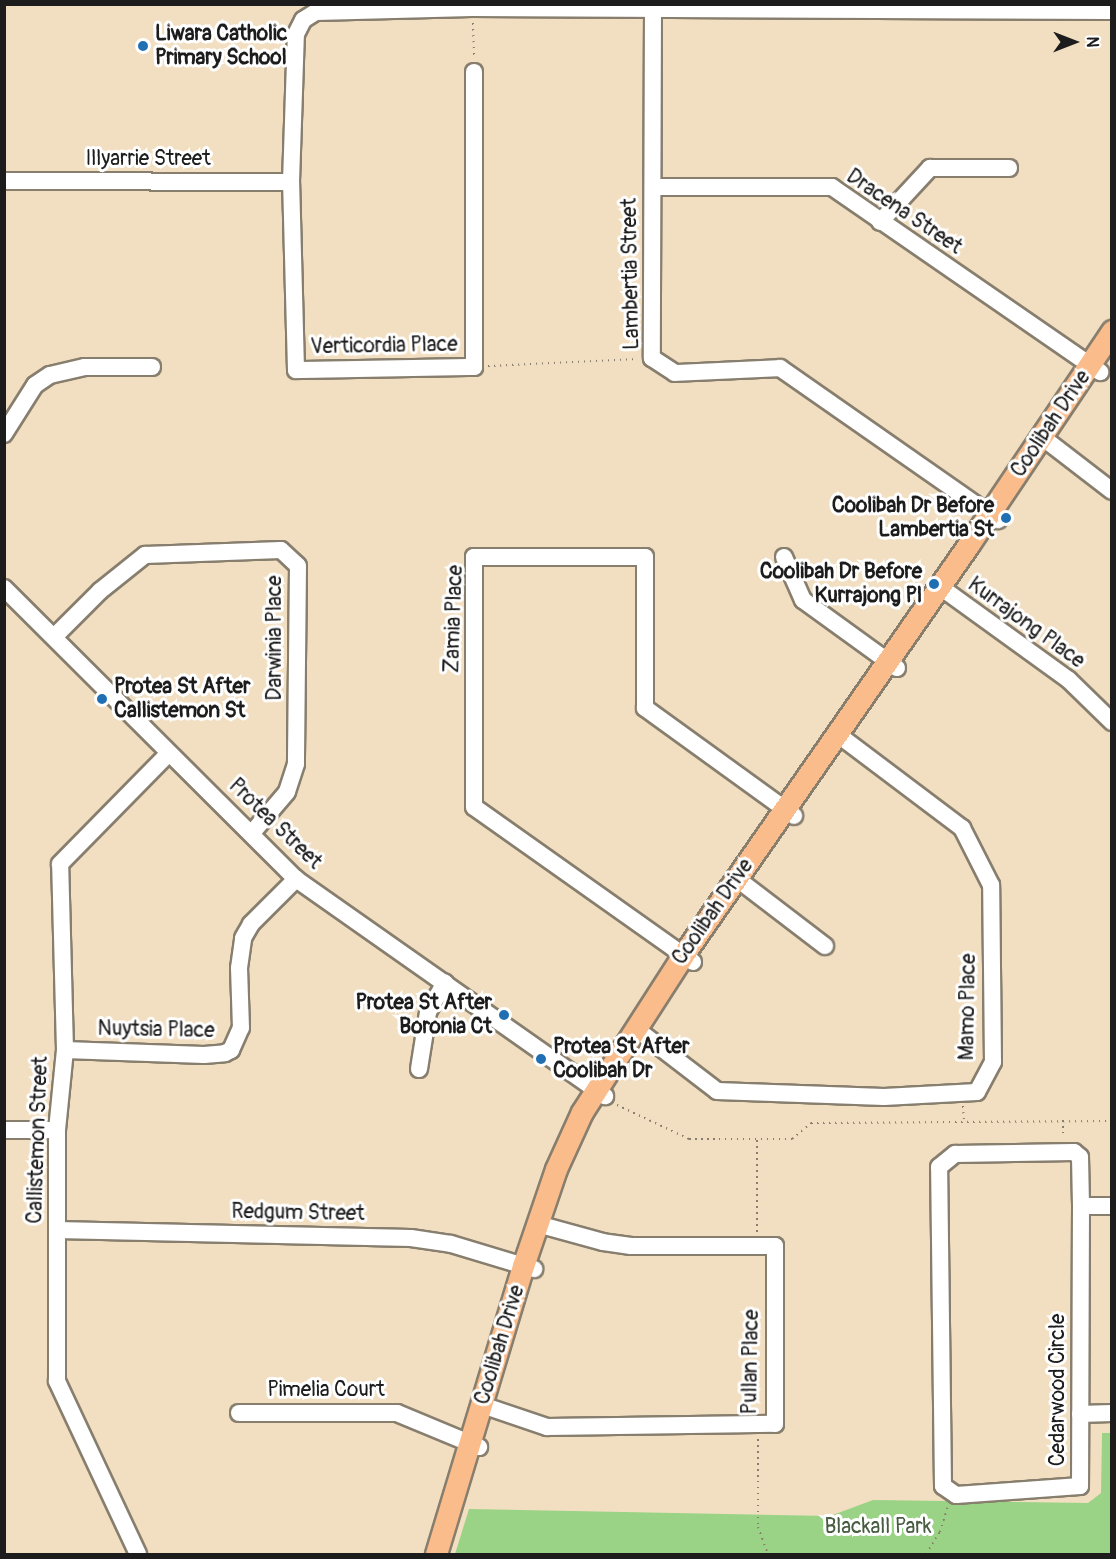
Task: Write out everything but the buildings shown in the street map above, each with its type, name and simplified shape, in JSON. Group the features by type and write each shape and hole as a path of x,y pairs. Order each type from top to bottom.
{"main road":[{"name":"Coolibah Drive","path":"436,1554 475,1445 542,1225 600,1092 688,958 1095,369 1112,331"},
{"name":"Coolibah Drive","path":"1095,369 1112,352"},
{"name":"Coolibah Drive","path":"447,1554 475,1445"}],"street":[{"path":"479,7 978,8 1112,11"},
{"name":"Verticordia Place","path":"474,72 474,367 296,370 291,182 298,27 316,12 479,7"},
{"name":"Lambertia Street","path":"653,9 652,358 675,373 780,368 994,517"},
{"path":"880,222 930,168 1009,168"},
{"name":"Illyarrie Street","path":"4,181 291,182"},
{"name":"Dracena Street","path":"653,187 832,187 1095,369"},
{"path":"4,434 35,386 50,375 85,367 152,367"},
{"path":"1046,441 1112,491"},
{"name":"Darwinia Place","path":"54,637 100,591 145,555 281,549 298,566 296,764 287,792 252,833"},
{"name":"Zamia Place","path":"688,958 474,807 474,558 645,558 645,708 789,812"},
{"path":"784,558 803,600 892,664"},
{"name":"Protea Street","path":"4,588 168,754 252,833 296,879 600,1092"},
{"name":"Kurrajong Place","path":"944,590 1069,680 1112,722"},
{"name":"Mamo Place","path":"639,1031 717,1091 884,1097 977,1092 993,1062 991,885 962,828 938,807 841,737"},
{"name":"Callistemon Street","path":"138,1554 57,1381 57,1130 65,1050 60,864 168,754"},
{"name":"Nuytsia Place","path":"65,1050 204,1055 225,1053 231,1050 236,1046 241,1028 239,968 243,938 251,924 296,879"},
{"path":"741,881 825,946"},
{"path":"419,1069 428,1012 445,983"},
{"path":"4,1130 57,1130"},
{"name":"Cedarwood Circle","path":"1074,1152 1080,1157 1081,1206 1080,1486 956,1495 942,1486 939,1167 955,1154 1074,1152"},
{"path":"1081,1206 1112,1206"},
{"path":"542,1225 603,1242 631,1246 757,1246"},
{"name":"Redgum Street","path":"57,1230 411,1238 450,1244 528,1267"},
{"name":"Pullan Place","path":"487,1406 547,1427 775,1424 775,1246 757,1246"},
{"name":"Pimelia Court","path":"238,1413 397,1413 475,1445"},
{"path":"1080,1414 1112,1413"}],"path":[{"path":"474,72 479,7"},
{"path":"474,367 652,358"},
{"path":"600,1092 615,1104 689,1139 792,1139 811,1123 1112,1121"},
{"path":"1063,1120 1063,1152"},
{"path":"757,1246 758,1139"},
{"path":"758,1424 758,1527 768,1554"},
{"path":"926,1554 940,1532 949,1503 942,1499"}],"green space":[{"name":"Blackall Park","path":"1102,1433 1111,1433 1111,1554 455,1554 469,1509 830,1516 873,1500 1088,1503 1101,1493"}],"place":[{"name":"Liwara Catholic Primary School","path":"143,46"},
{"name":"Coolibah Dr Before Lambertia St","path":"1006,518"},
{"name":"Coolibah Dr Before Kurrajong Pl","path":"934,584"},
{"name":"Protea St After Callistemon St","path":"102,699"},
{"name":"Protea St After Boronia Ct","path":"504,1015"},
{"name":"Protea St After Coolibah Dr","path":"541,1059"}]}
